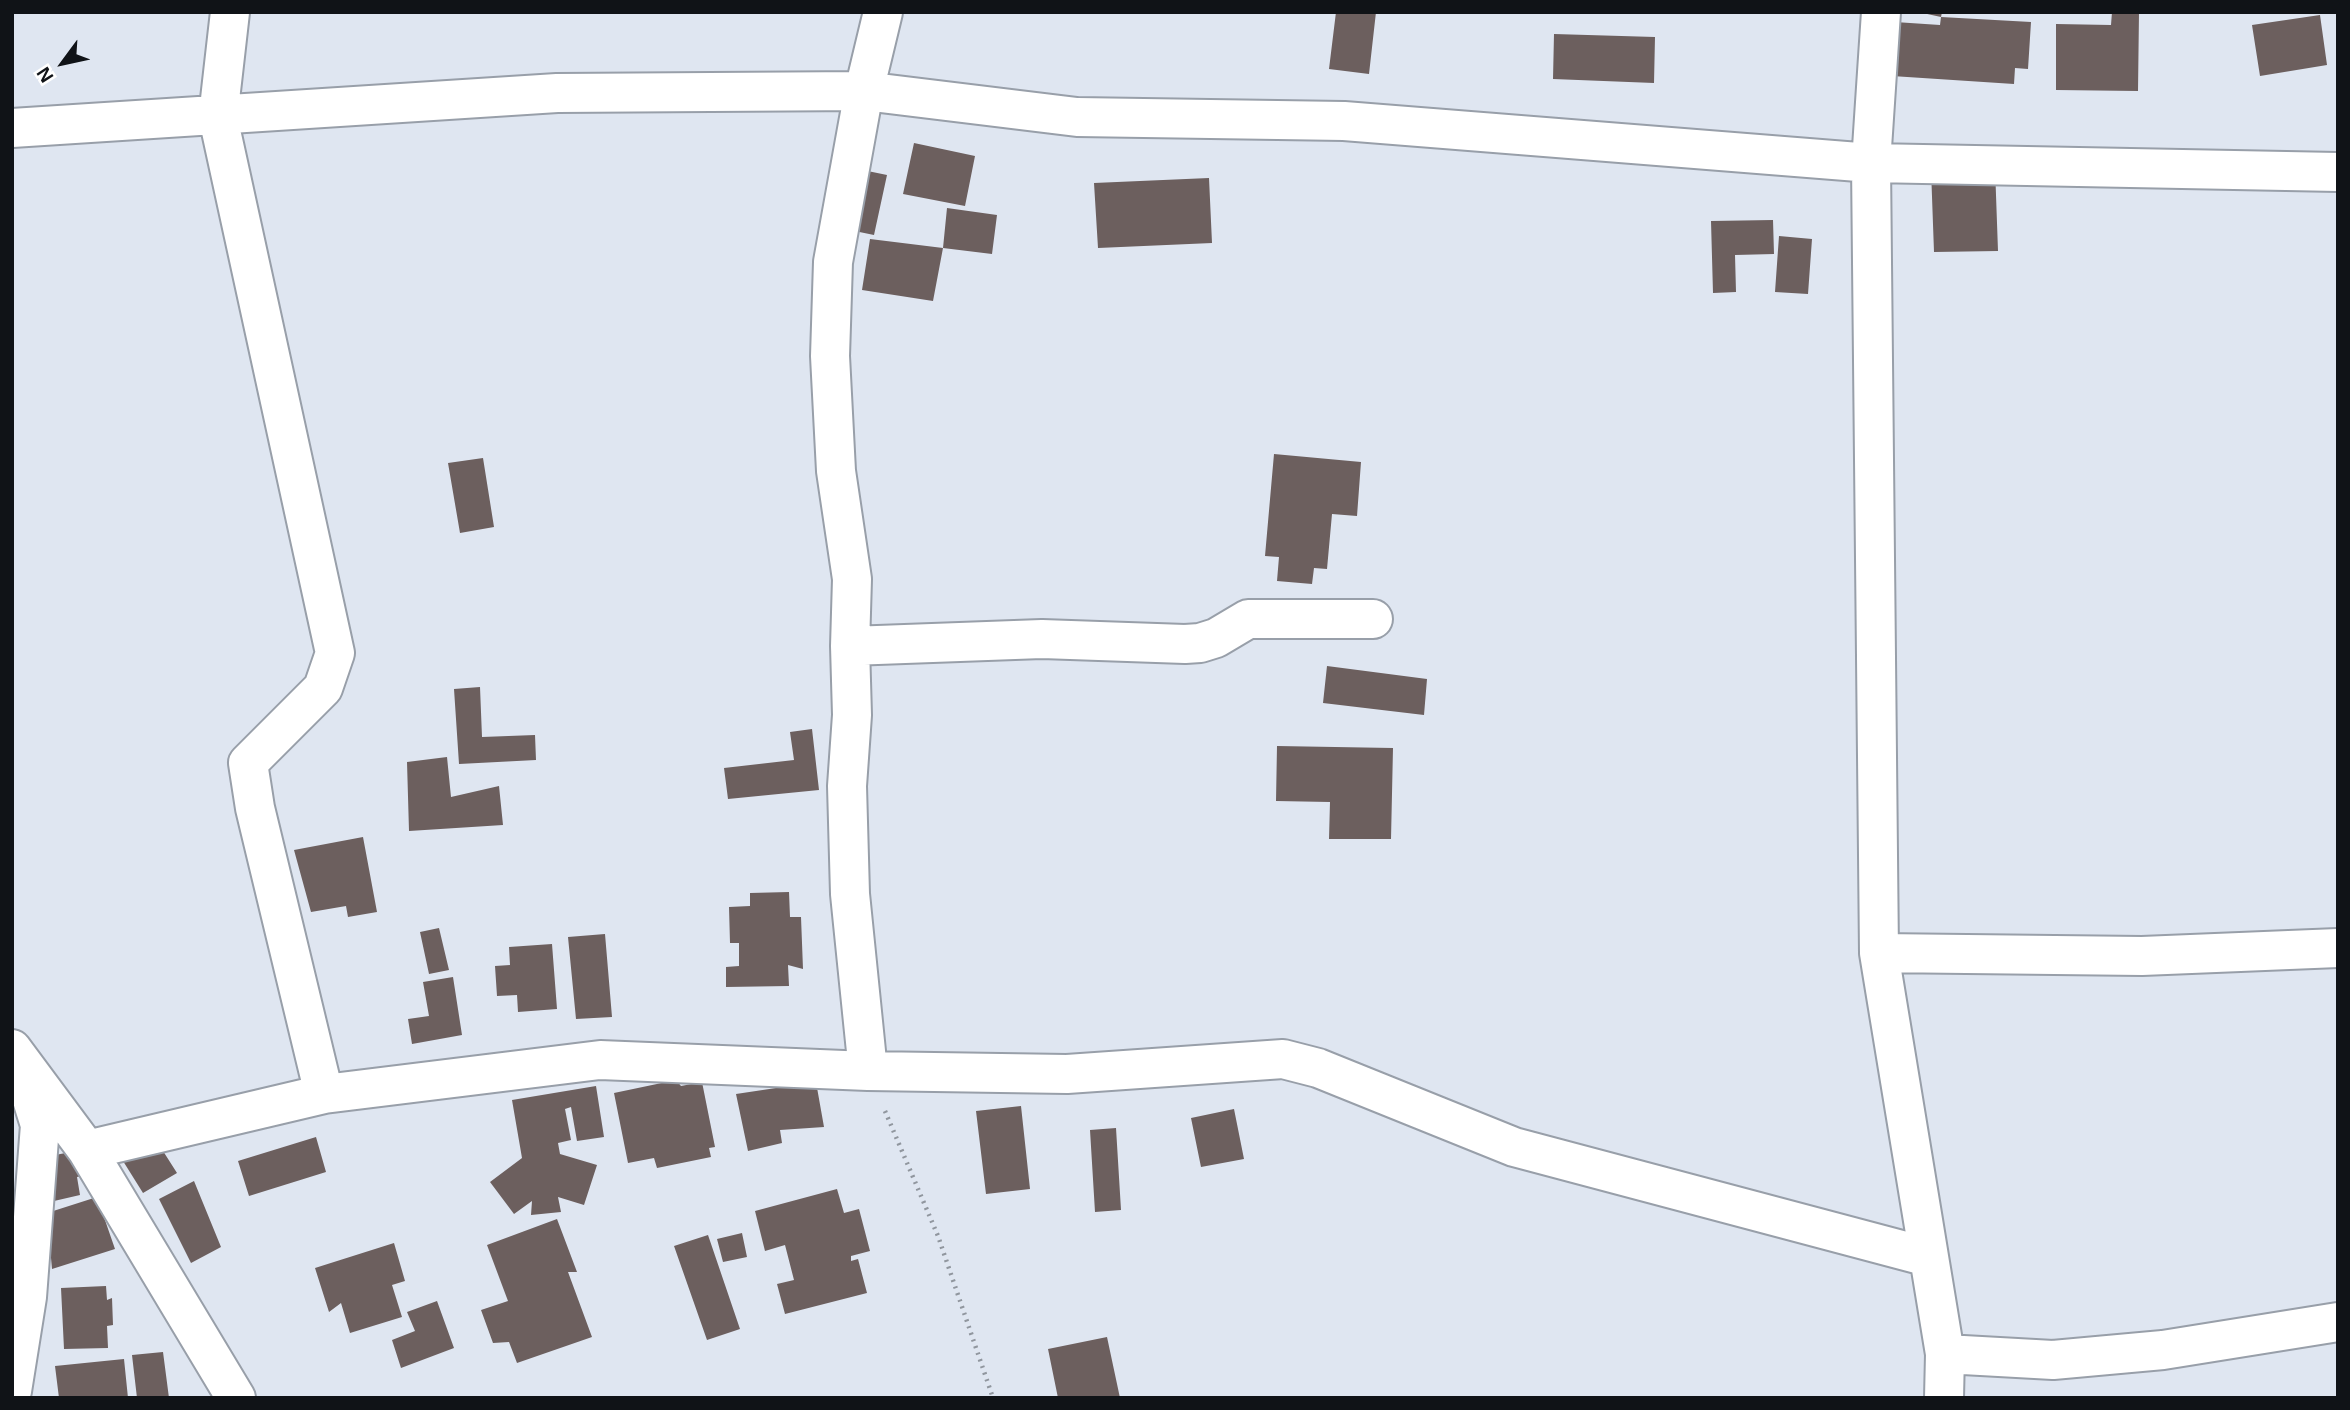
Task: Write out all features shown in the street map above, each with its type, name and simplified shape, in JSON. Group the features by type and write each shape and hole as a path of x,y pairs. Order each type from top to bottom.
{"street":[{"path":"230,12 218,117 335,653 323,688 248,763 255,808 324,1094"},
{"path":"868,1071 850,894 847,786 852,715 852,579 836,471 830,356 833,262 864,90 883,12"},
{"path":"1881,12 1871,163 1879,953 1944,1354 1944,1398"},
{"path":"12,128 218,117 557,93 864,90 1077,117 1344,121 1871,163 2338,172"},
{"path":"850,646 1042,639 1185,644 1216,638 1248,619 1373,619"},
{"path":"1879,953 2142,956 2338,948"},
{"path":"16,1053 87,1150 236,1398"},
{"path":"12,1391 27,1297 40,1125 16,1053"},
{"path":"87,1150 324,1094 600,1060 868,1071 1067,1074 1283,1059 1318,1068 1514,1147 1928,1257"},
{"path":"1944,1354 2053,1360 2163,1350 2338,1322"}],"path":[{"path":"868,1071 939,1237 993,1398"}],"building":[{"path":"1336,12 1376,12 1369,74 1329,69"},
{"path":"1918,12 1942,12 1941,17"},
{"path":"2112,12 2139,12 2138,91 2056,90 2056,24 2111,25"},
{"path":"2320,15 2327,65 2260,76 2252,25"},
{"path":"1941,17 2031,22 2028,69 2015,68 2014,84 1892,76 1895,22 1940,25"},
{"path":"1554,34 1655,37 1654,83 1553,79"},
{"path":"914,143 975,156 965,206 903,194"},
{"path":"1995,167 1998,251 1934,252 1931,169"},
{"path":"853,168 887,175 874,235 840,228"},
{"path":"1209,178 1212,243 1098,248 1094,183"},
{"path":"947,208 997,215 992,254 943,248"},
{"path":"1773,220 1774,254 1735,255 1736,292 1713,293 1711,221"},
{"path":"1779,236 1812,239 1808,294 1775,292"},
{"path":"870,239 943,248 933,301 862,290"},
{"path":"1274,454 1361,462 1357,516 1332,514 1327,569 1314,568 1312,584 1277,581 1279,557 1265,556"},
{"path":"483,458 494,527 460,533 448,463"},
{"path":"1327,666 1427,679 1424,715 1323,703"},
{"path":"480,687 482,737 535,735 536,760 459,764 454,689"},
{"path":"812,729 819,790 728,799 724,768 794,760 790,732"},
{"path":"1277,746 1393,748 1391,839 1329,839 1330,802 1276,801"},
{"path":"447,757 451,797 499,786 503,825 409,831 407,762"},
{"path":"363,837 377,912 348,917 346,906 311,912 294,850"},
{"path":"789,892 790,917 801,917 803,969 788,965 789,986 726,987 726,967 739,966 739,943 730,943 729,907 750,906 750,893"},
{"path":"439,928 449,970 429,974 420,932"},
{"path":"605,934 612,1017 576,1019 568,937"},
{"path":"552,944 557,1009 518,1012 517,995 497,996 495,966 510,965 509,947"},
{"path":"453,977 462,1035 412,1044 408,1019 429,1016 423,982"},
{"path":"676,1080 681,1086 702,1082 715,1147 709,1148 711,1157 657,1168 654,1158 628,1163 614,1093"},
{"path":"816,1082 824,1127 780,1130 782,1143 748,1151 736,1094"},
{"path":"596,1086 604,1137 577,1141 571,1107 565,1109 571,1140 558,1143 560,1154 597,1165 584,1205 558,1197 561,1212 531,1215 532,1201 514,1214 490,1182 522,1158 512,1100"},
{"path":"1021,1106 1030,1189 986,1194 976,1111"},
{"path":"1234,1109 1244,1159 1201,1167 1191,1118"},
{"path":"1116,1128 1121,1210 1095,1212 1090,1130"},
{"path":"316,1137 326,1172 249,1196 238,1161"},
{"path":"156,1140 177,1173 143,1193 123,1161"},
{"path":"81,1150 86,1175 77,1177 80,1195 54,1201 45,1157"},
{"path":"194,1181 221,1247 191,1263 159,1199"},
{"path":"837,1189 844,1213 859,1209 870,1251 851,1256 851,1261 858,1259 867,1293 785,1314 777,1284 794,1280 785,1245 765,1251 755,1211"},
{"path":"97,1197 115,1249 52,1269 47,1213"},
{"path":"557,1219 577,1272 568,1272 592,1337 517,1363 509,1342 493,1343 481,1310 508,1301 487,1245"},
{"path":"742,1233 747,1257 723,1262 717,1239"},
{"path":"708,1235 740,1329 707,1340 674,1246"},
{"path":"394,1243 405,1281 392,1285 402,1317 350,1333 341,1303 329,1312 315,1268"},
{"path":"106,1286 107,1300 112,1298 113,1325 107,1326 108,1348 64,1349 61,1288"},
{"path":"437,1301 454,1348 401,1368 392,1340 415,1331 407,1312"},
{"path":"1107,1337 1120,1398 1058,1398 1048,1349"},
{"path":"163,1352 169,1398 137,1398 132,1355"},
{"path":"124,1359 128,1398 59,1398 55,1366"}]}
